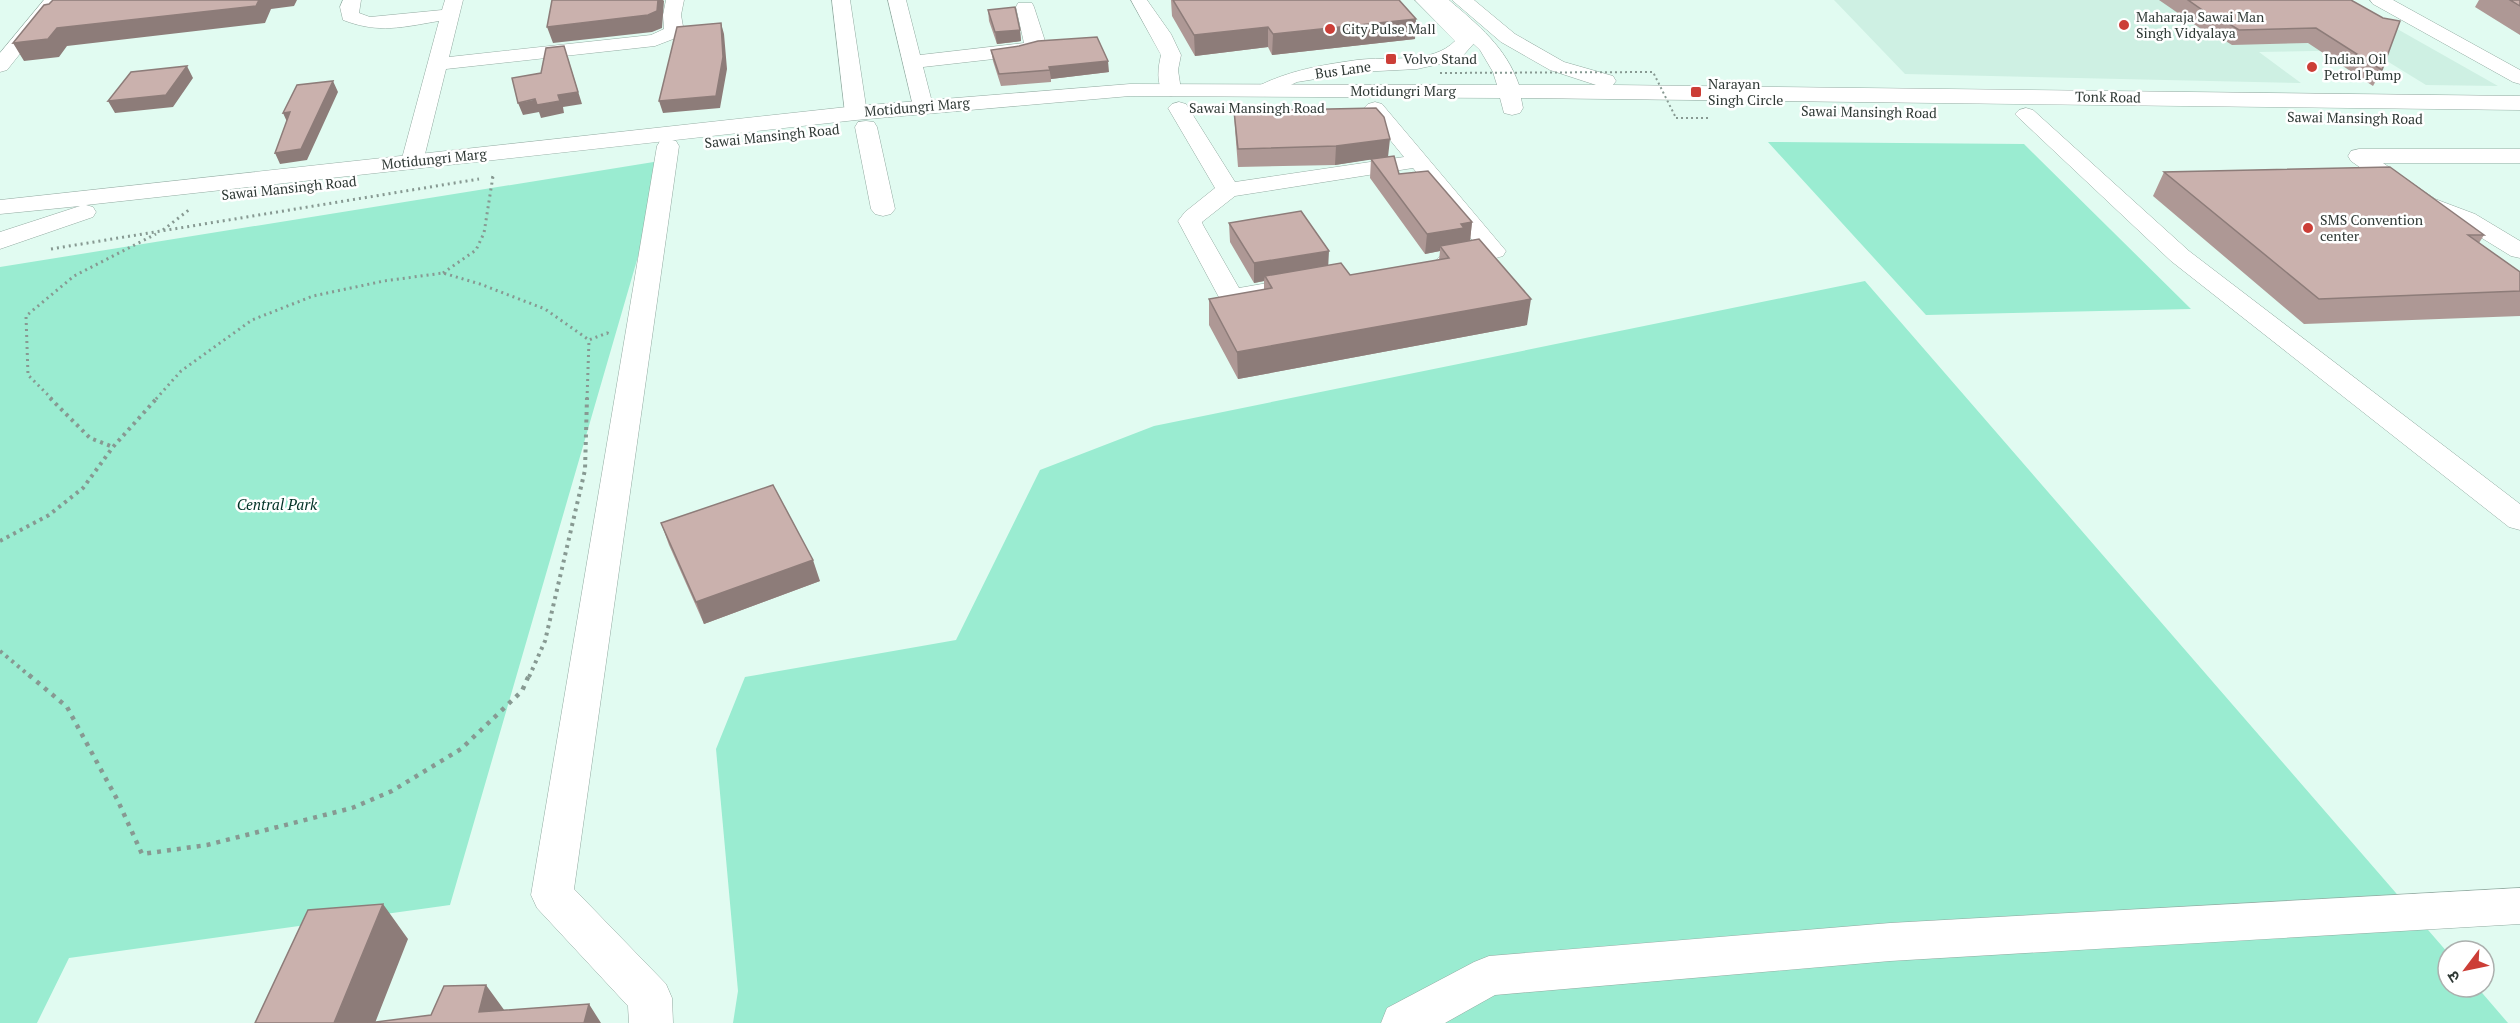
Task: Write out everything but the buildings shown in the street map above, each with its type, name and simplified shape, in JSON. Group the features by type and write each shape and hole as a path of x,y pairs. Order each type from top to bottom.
{"main road":[{"path":"1437,0 1485,41 1503,65 1511,99 1548,100 1696,92"},
{"path":"1462,0 1508,38 1557,66 1604,81 1636,87 1696,92"},
{"path":"1508,38 1532,68 1548,100"},
{"path":"1382,100 1463,77 1477,66 1485,41"},
{"name":"Motidungri Marg","path":"0,207 411,162 861,120 923,106 1057,95 1175,99 1265,90 1382,100"},
{"name":"Tonk Road","path":"1696,92 2520,103"},
{"name":"Sawai Mansingh Road","path":"0,223 202,197 497,173 668,146 861,120 1040,112 1175,99 1511,99"},
{"name":"Sawai Mansingh Road","path":"1548,100 2026,114 2520,119"},
{"path":"0,240 88,211"}],"street":[{"path":"0,66 54,0"},
{"path":"352,0 349,7 350,16 368,23 395,22 452,7"},
{"path":"436,64 655,40 674,32 672,15 675,0"},
{"path":"841,0 861,120 883,209"},
{"path":"897,0 923,106"},
{"name":"Bus Lane","path":"1265,90 1292,77 1359,66 1417,63 1453,55 1466,41 1424,0"},
{"path":"2379,0 2520,78"},
{"path":"1139,1 1161,34 1171,55 1168,70 1175,99 1228,190"},
{"path":"411,162 452,7"},
{"path":"912,62 1031,47 1035,42 1025,7"},
{"path":"1382,100 1419,161 1494,251 1490,254 1431,264"},
{"path":"2026,114 2180,256 2520,520"},
{"path":"651,1023 650,998 552,895 668,146"},
{"path":"2520,156 2359,156 2427,204 2467,219 2520,251"},
{"path":"1290,287 1231,297 1190,221 1228,190 1419,161"},
{"path":"1403,1023 1490,976 1890,942 2520,906"}],"path":[{"path":"1440,73 1653,72 1676,118"},
{"path":"48,250 497,173 484,233 476,250 442,273"},
{"path":"112,447 90,438 28,375 26,316 74,276 173,224 202,197"},
{"path":"0,541 49,515 83,488 112,447 181,371 252,320 313,296 384,281 442,273 480,284 545,309 589,340"},
{"path":"589,340 607,333 637,345"},
{"path":"0,651 68,707 118,801 142,854 207,845 352,808 392,791 461,749 522,690 544,641 585,470 589,340"}],"shaded area":[{"name":"Maharaja Sawai Man Singh Vidyalaya","path":"1834,0 2346,0 2498,86 2426,85 2369,50 2259,52 2301,83 1905,74"}],"green space":[{"path":"1768,142 2024,144 2191,309 1926,315"},
{"name":"Central Park","path":"666,160 450,905 69,958 37,1023 0,1023 0,267"},
{"path":"1865,281 2436,939 2436,999 2487,999 2508,1023 733,1023 738,991 716,749 745,677 956,640 1040,470 1154,426"}],"place":[{"name":"Maharaja Sawai Man Singh Vidyalaya","path":"2124,25"},
{"name":"City Pulse Mall","path":"1330,29"},
{"name":"Volvo Stand","path":"1391,59"},
{"name":"Indian Oil Petrol Pump","path":"2312,67"},
{"name":"Narayan Singh Circle","path":"1696,92"},
{"name":"SMS Convention center","path":"2308,228"}]}
